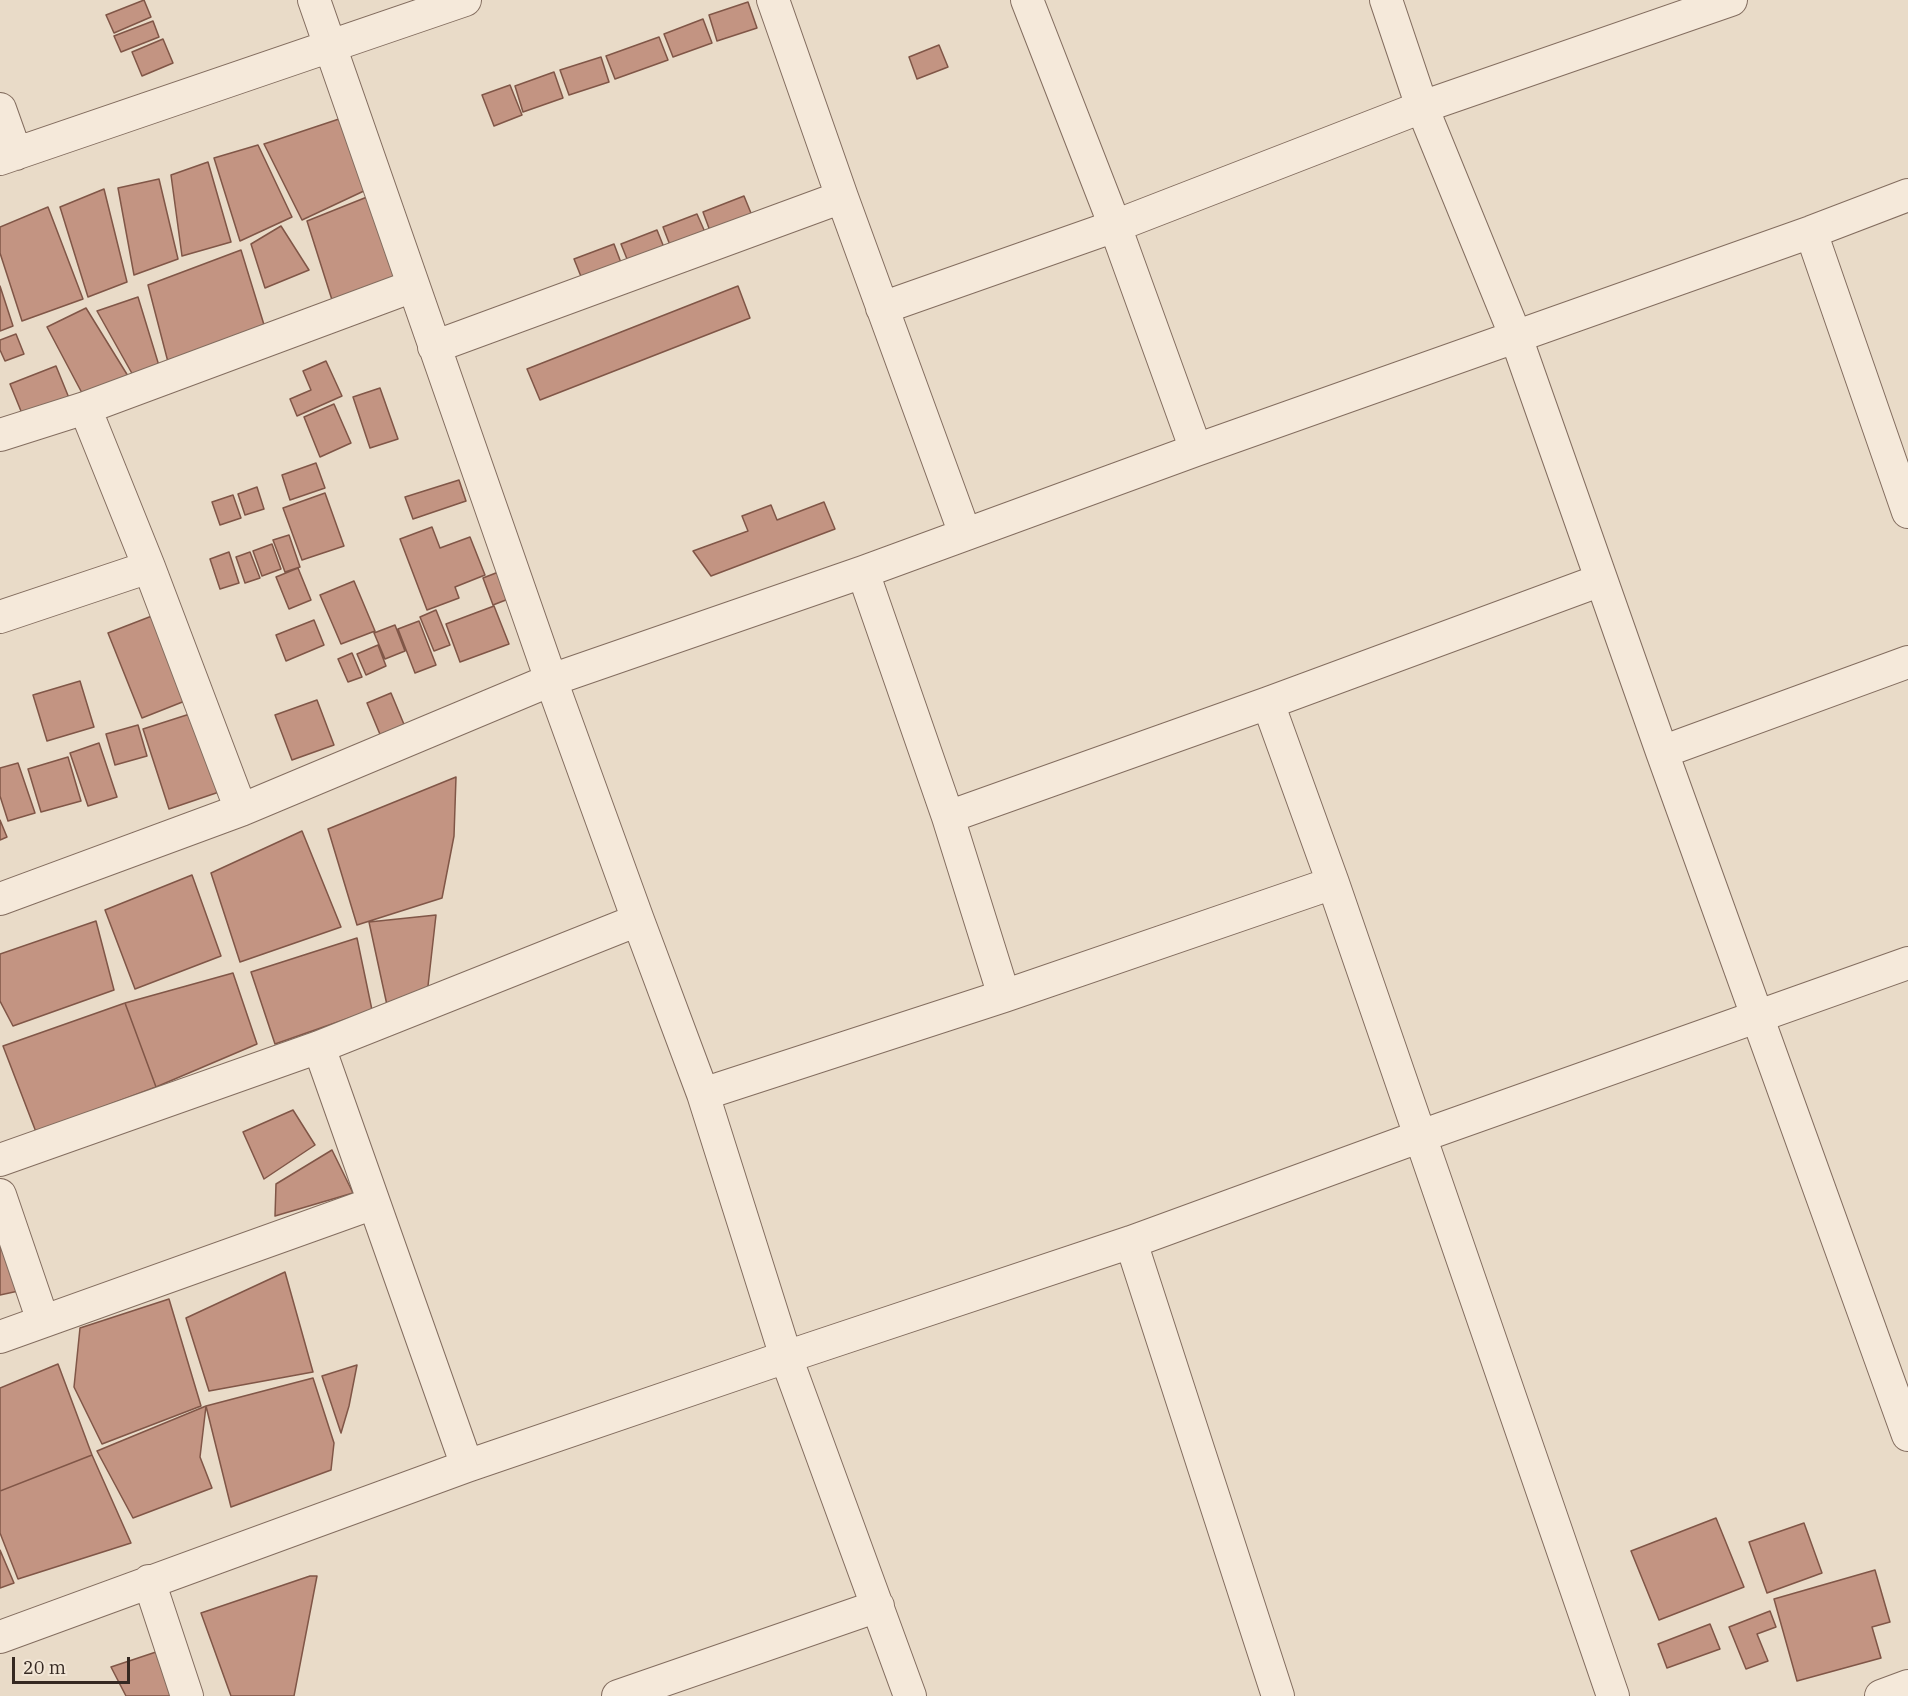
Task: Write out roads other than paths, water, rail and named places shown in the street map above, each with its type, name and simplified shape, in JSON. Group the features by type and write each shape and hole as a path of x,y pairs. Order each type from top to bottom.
{"street":[{"path":"314,0 551,680 703,1094 786,1357 910,1696"},
{"path":"0,109 8,156 465,0"},
{"path":"773,0 965,534"},
{"path":"1027,0 1115,226 1196,450"},
{"path":"1386,0 1422,107 1516,337 1662,752 1905,1417"},
{"path":"882,308 1115,226 1422,107 1731,0"},
{"path":"0,899 241,810 551,680 863,572 1196,450 1811,232 1908,195"},
{"path":"434,347 842,197"},
{"path":"1811,232 1905,492"},
{"path":"0,435 85,408 413,286"},
{"path":"85,408 149,567 241,810"},
{"path":"0,617 149,567"},
{"path":"863,572 948,817 1004,996"},
{"path":"948,817 1601,579"},
{"path":"1662,752 1908,662"},
{"path":"1268,702 1333,883 1613,1696"},
{"path":"703,1094 1004,996 1333,883"},
{"path":"0,1160 319,1047 638,920"},
{"path":"0,1637 467,1466 1131,1242 1420,1136 1908,963"},
{"path":"319,1047 467,1466"},
{"path":"0,1195 43,1321"},
{"path":"0,1337 374,1203"},
{"path":"1131,1242 1278,1696"},
{"path":"149,1581 186,1696"},
{"path":"618,1696 878,1606"},
{"path":"1881,1696 1908,1686"}]}
